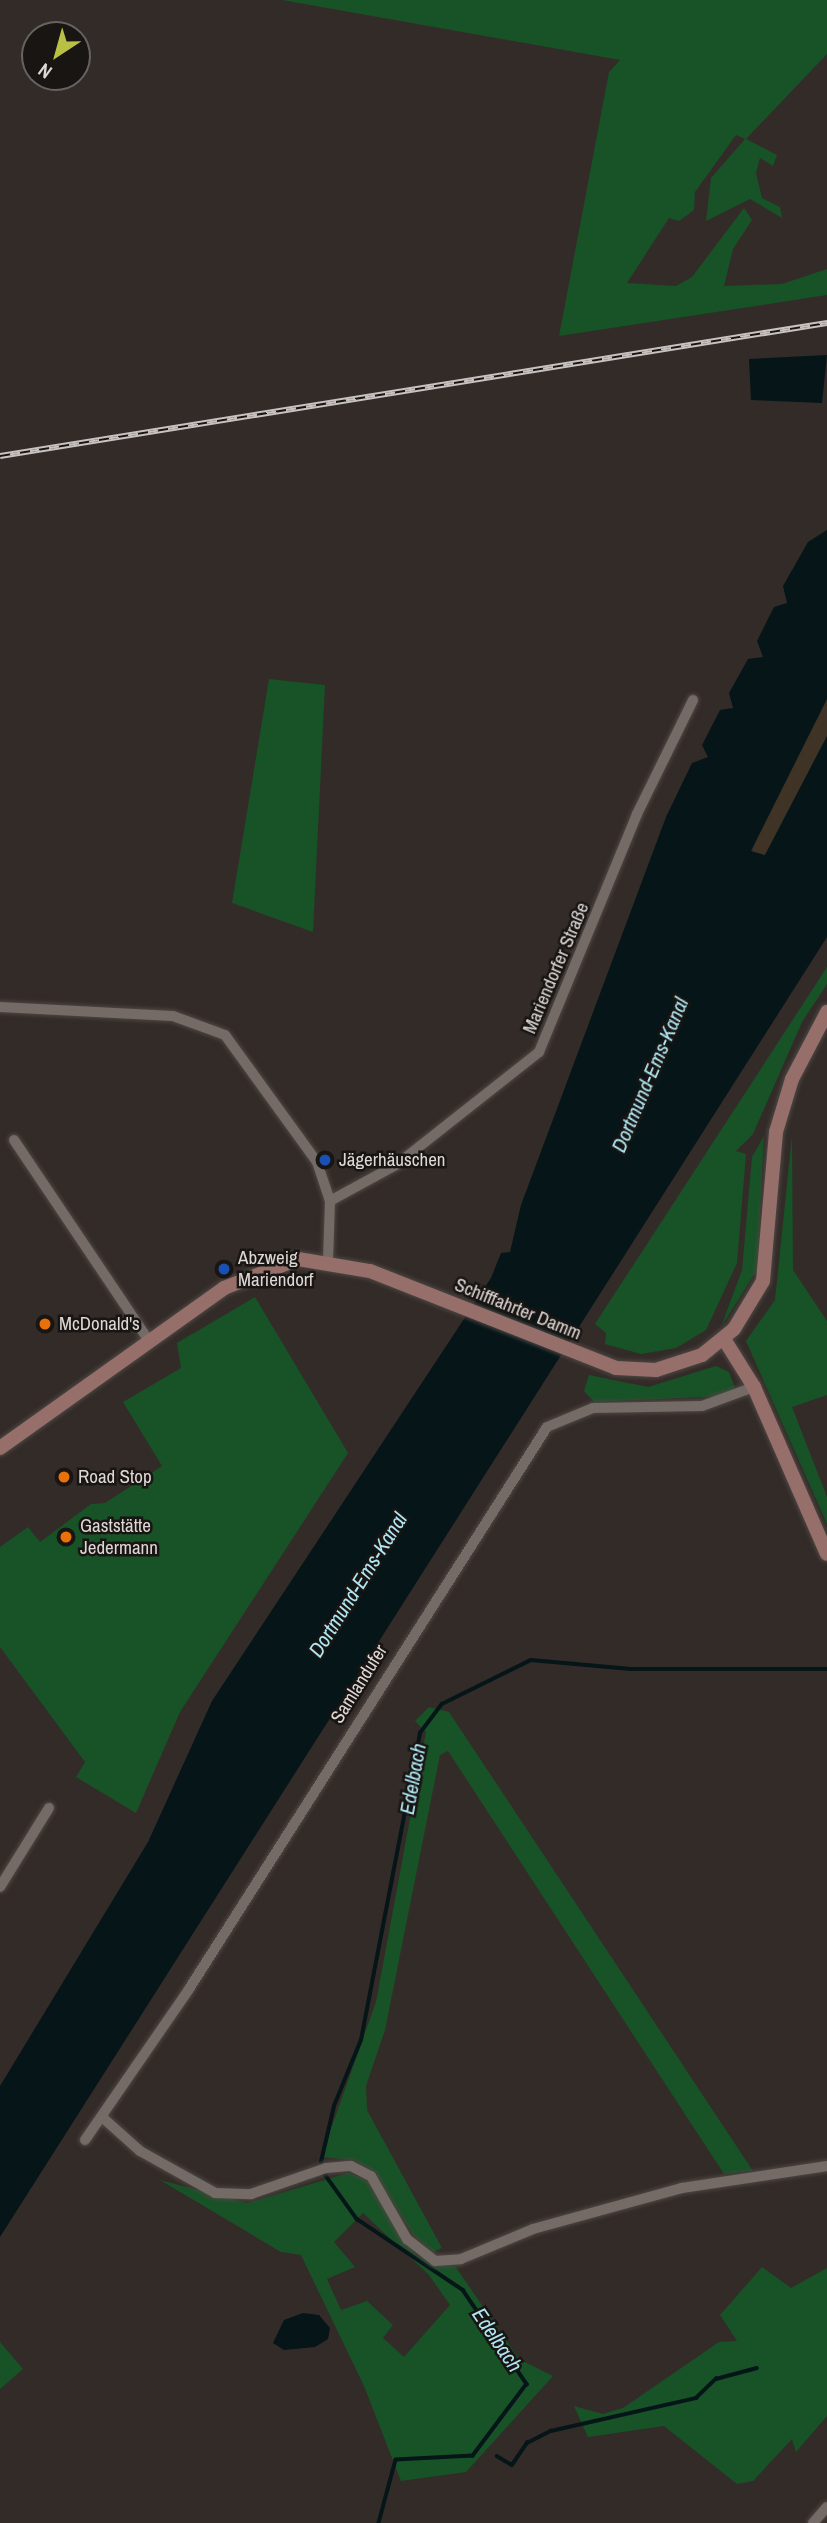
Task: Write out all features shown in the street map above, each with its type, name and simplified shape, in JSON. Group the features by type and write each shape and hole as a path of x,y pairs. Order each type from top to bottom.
{"main road":[{"name":"Schifffahrter Damm","path":"0,1448 246,1275 298,1259 328,1260 448,1301 616,1368 656,1370 689,1361 724,1339 763,1281 776,1132 792,1079 827,1012"},
{"path":"724,1339 754,1387 827,1554"}],"street":[{"name":"Mariendorfer Straße","path":"330,1200 396,1165 539,1052 637,814 693,699"},
{"path":"0,1007 173,1016 217,1029 241,1051 301,1135 330,1200 328,1260"},
{"path":"14,1140 149,1341"},
{"name":"Samlandufer","path":"85,2140 547,1427 593,1408 702,1406 754,1387"},
{"path":"0,1887 49,1808"},
{"path":"102,2117 140,2151 215,2193 251,2194 326,2168 351,2166 371,2176 407,2239 435,2261 461,2259 533,2229 682,2188 827,2166"},
{"path":"813,2523 827,2507"}],"shaded area":[{"path":"827,699 827,736 765,855 755,856 751,846"}],"green space":[{"path":"282,0 827,0 827,54 746,139 777,155 773,166 760,158 756,173 762,198 780,207 782,218 750,199 706,221 711,178 745,139 736,135 695,192 694,210 679,221 669,218 627,283 676,286 692,277 744,208 752,220 733,249 724,286 782,284 827,269 827,295 559,336 609,72 620,60"},
{"path":"269,679 325,685 313,932 232,903"},
{"path":"827,967 827,984 802,1022 753,1134 736,1151 746,1154 737,1263 706,1330 676,1348 641,1354 605,1344 606,1333 595,1324"},
{"path":"792,1135 793,1270 827,1321 827,1395 792,1407 827,1497 827,1524 746,1341 775,1300"},
{"path":"764,1136 757,1270 721,1327 742,1270 752,1157"},
{"path":"255,1297 348,1453 180,1712 136,1813 76,1777 85,1762 0,1647 0,1547 28,1527 40,1542 91,1504 105,1503 162,1466 123,1402 181,1368 177,1343"},
{"path":"716,1366 729,1372 735,1388 723,1396 594,1402 584,1391 589,1375 648,1387"},
{"path":"429,1707 449,1712 753,2171 724,2174 448,1751 440,1755 385,2030 366,2086 367,2110 442,2248 433,2252 413,2235 374,2171 353,2160 321,2157 376,2002 426,1732 415,1721"},
{"path":"348,2173 366,2179 415,2254 434,2266 455,2266 519,2359 553,2376 466,2472 401,2481 364,2386 301,2255 281,2252 160,2180 247,2203","holes":["363,2213 429,2275 450,2305 404,2357 383,2338 393,2325 367,2301 341,2310 327,2279 355,2267 334,2242"]},
{"path":"762,2267 791,2288 827,2268 827,2416 796,2452 792,2439 753,2481 737,2484 664,2426 588,2437 574,2406 603,2414 623,2408 719,2342 737,2341 720,2315"},
{"path":"0,2342 23,2369 0,2389"}],"water":[{"path":"827,355 822,403 751,400 749,359"},
{"name":"Dortmund-Ems-Kanal","path":"827,530 827,699 751,851 765,855 827,736 827,937 0,2237 0,2086 148,1842 212,1701 491,1278 501,1253 510,1252 521,1205 666,817 692,763 708,757 702,745 720,710 733,708 729,693 748,659 763,657 757,641 774,607 787,603 783,586 808,542"},
{"path":"303,2313 319,2315 330,2328 328,2339 315,2347 284,2350 273,2343 284,2320"}],"waterway":[{"name":"Edelbach","path":"321,2162 334,2106 361,2040 420,1733 442,1704 531,1660 631,1669 827,1669"},
{"name":"Edelbach","path":"324,2173 357,2219 463,2290 527,2384 473,2456 396,2460 379,2523"},
{"path":"497,2456 512,2465 527,2443 551,2431 696,2398 716,2379 757,2368"}],"railway":[{"path":"0,456 827,323"}],"place":[{"name":"Jägerhäuschen","path":"325,1160"},
{"name":"Abzweig Mariendorf","path":"224,1269"},
{"name":"McDonald's","path":"45,1324"},
{"name":"Road Stop","path":"64,1477"},
{"name":"Gaststätte Jedermann","path":"66,1537"}]}
